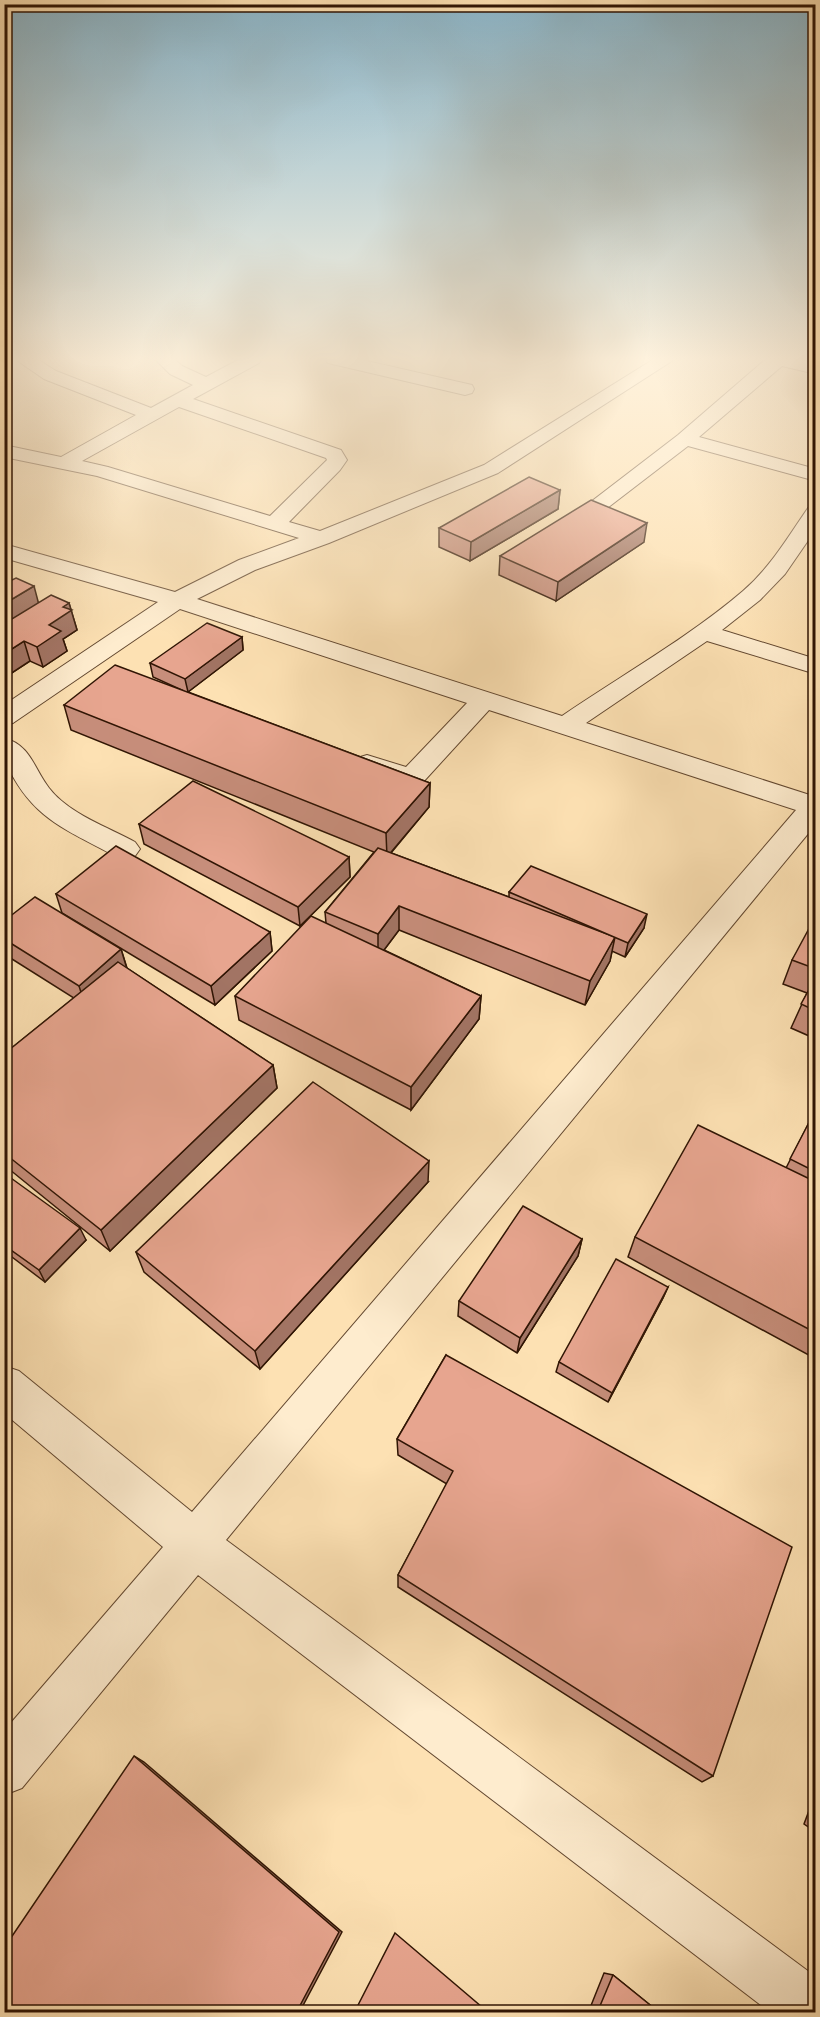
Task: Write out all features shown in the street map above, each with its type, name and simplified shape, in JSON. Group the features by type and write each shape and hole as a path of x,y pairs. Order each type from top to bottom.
{"street":[{"path":"14,453 101,471 321,538"},
{"path":"64,464 83,453"},
{"path":"274,524 333,466 337,460 331,453"},
{"path":"4,717 177,600 247,565 321,538 491,469 516,453"},
{"path":"599,505 667,453"},
{"path":"736,453 816,475"},
{"path":"566,725 704,632 752,596 777,569 816,513"},
{"path":"4,551 177,600 815,807 196,1545 4,1770"},
{"path":"704,632 816,667"},
{"path":"83,664 116,676"},
{"path":"348,757 403,777 415,774 485,699"},
{"path":"4,746 21,760 39,795 51,806 134,842 101,869"},
{"path":"4,1386 196,1545 816,2012"}],"building":[{"path":"529,477 560,490 471,542 439,528"},
{"path":"591,500 647,523 558,582 500,556"},
{"path":"16,578 34,586 4,604 4,581 8,582"},
{"path":"51,595 69,603 63,607 72,610 49,625 61,631 37,647 24,641 4,654 4,616 12,619"},
{"path":"207,623 242,637 185,679 150,663"},
{"path":"115,665 430,783 386,833 64,705"},
{"path":"193,781 349,857 298,907 139,824"},
{"path":"116,846 270,932 211,986 56,894"},
{"path":"378,848 615,937 590,981 399,906 378,934 325,912"},
{"path":"531,866 647,914 628,943 509,892"},
{"path":"35,897 121,949 79,986 4,939 4,921"},
{"path":"311,916 481,996 411,1087 235,996"},
{"path":"812,923 816,925 816,969 792,960"},
{"path":"118,962 273,1065 101,1230 4,1153 4,1054"},
{"path":"816,977 816,1011 801,1004"},
{"path":"313,1082 429,1161 255,1351 136,1252"},
{"path":"816,1109 816,1172 790,1159"},
{"path":"698,1125 816,1182 816,1333 635,1237"},
{"path":"4,1173 80,1228 39,1270 4,1245"},
{"path":"523,1206 582,1239 520,1338 459,1301"},
{"path":"616,1259 668,1287 612,1393 559,1362"},
{"path":"446,1355 792,1547 713,1776 398,1575 453,1471 397,1439"},
{"path":"134,1756 339,1932 296,2013 4,2013 4,1948"},
{"path":"395,1933 489,2013 354,2013"},
{"path":"613,1975 660,2013 597,2013"}]}
